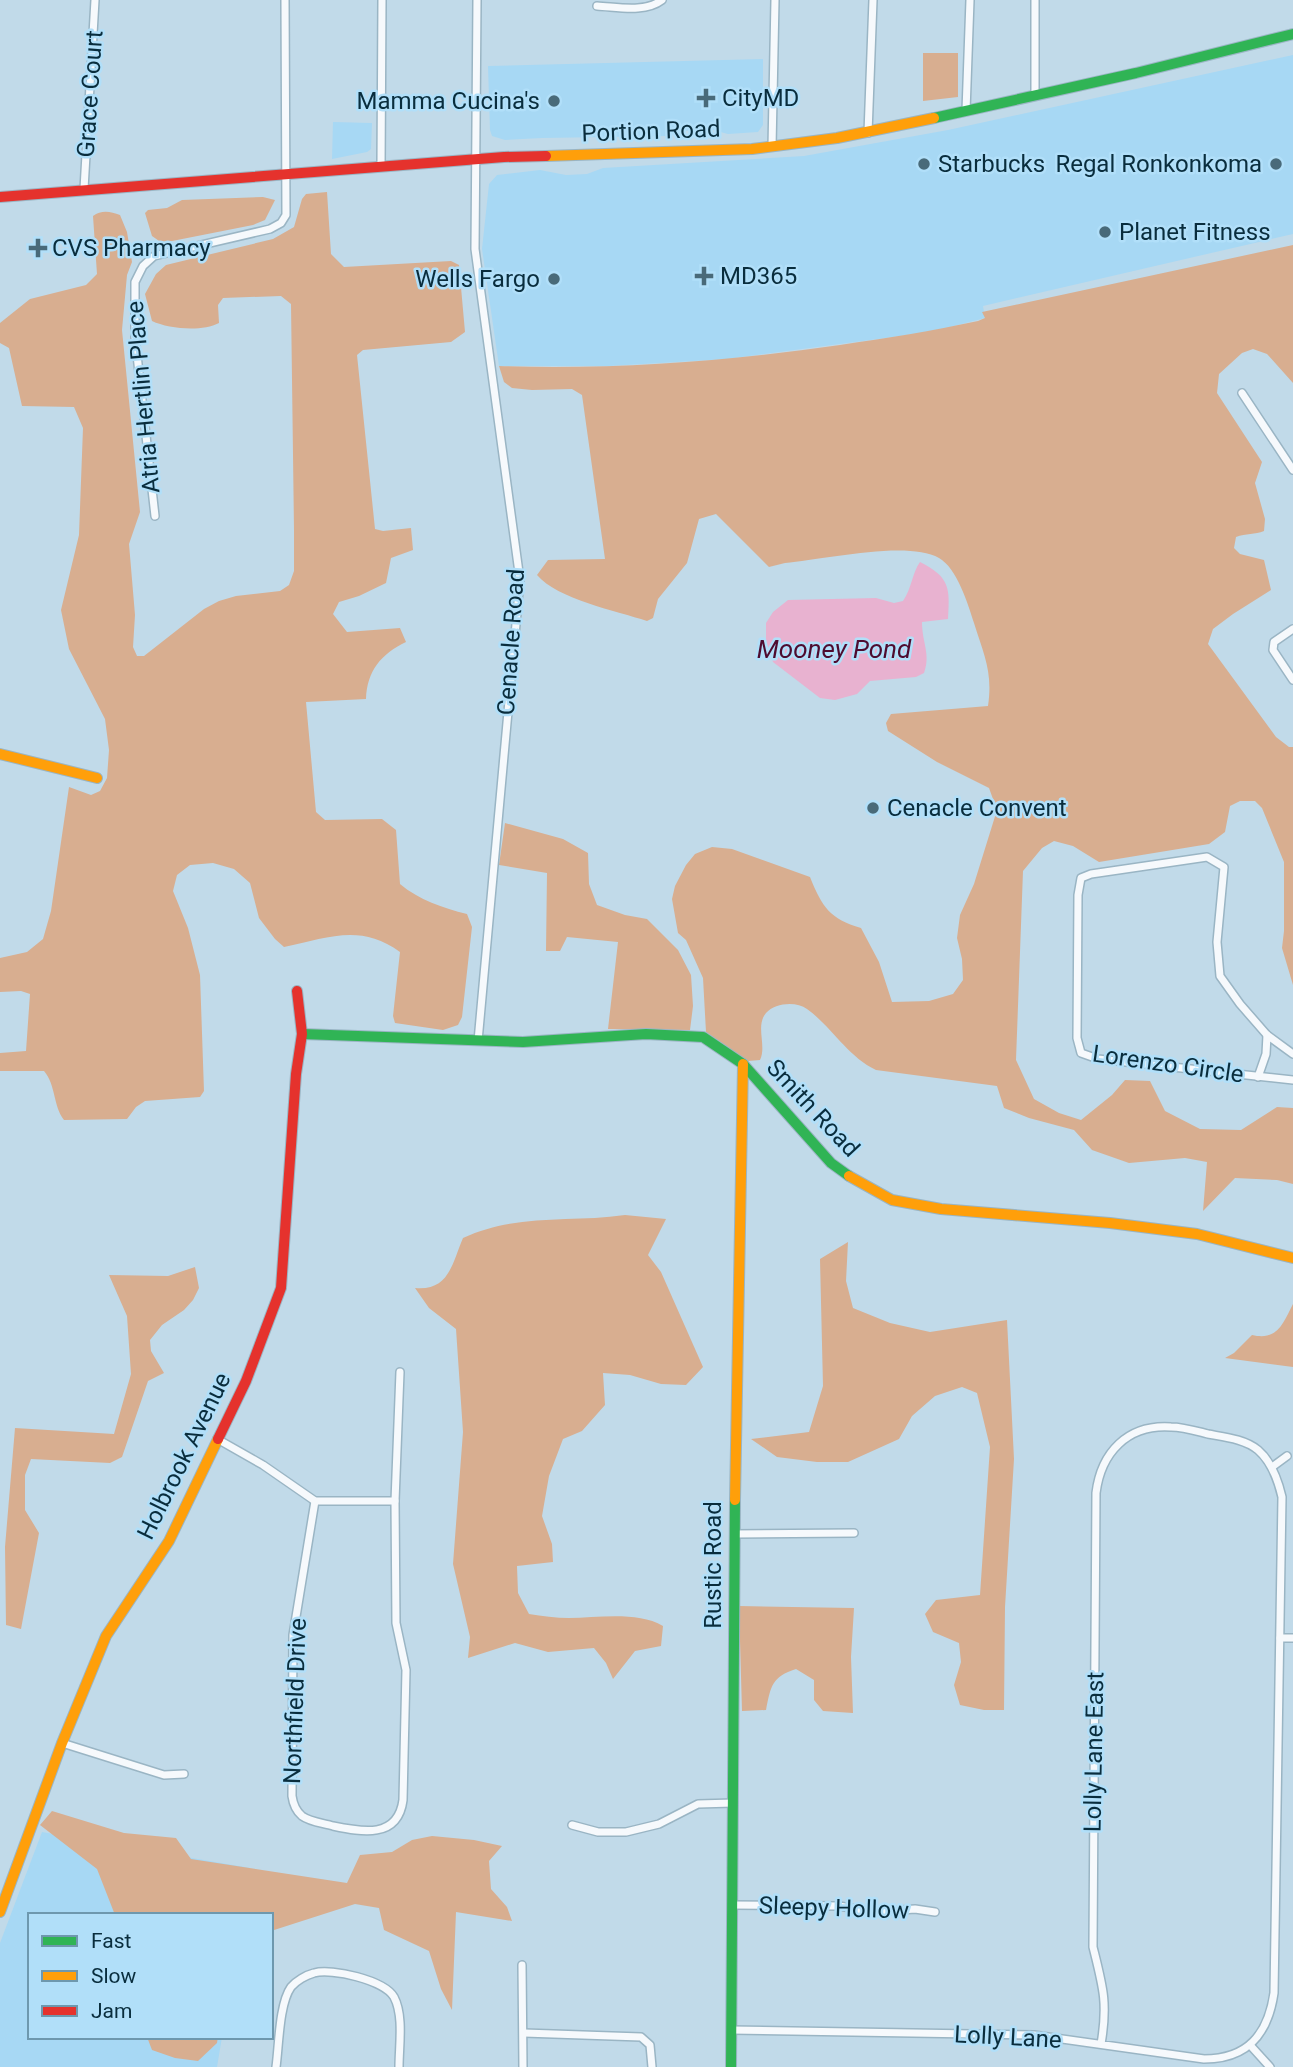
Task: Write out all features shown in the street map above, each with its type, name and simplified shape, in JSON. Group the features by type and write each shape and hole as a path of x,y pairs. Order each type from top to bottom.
{"street":[{"name":"Grace Court","path":"85,189 96,0"},
{"path":"285,0 288,175"},
{"path":"381,167 382,0"},
{"name":"Cenacle Road","path":"477,0 475,249 520,580 478,1041"},
{"path":"597,6 642,8 662,0"},
{"path":"772,148 775,0"},
{"path":"868,132 873,0"},
{"path":"966,111 970,0"},
{"path":"1035,0 1035,96"},
{"name":"Portion Road","path":"0,197 547,155 772,148 868,132 1035,96 1293,34"},
{"name":"Atria Hertlin Place","path":"155,516 135,337 135,282 143,266 155,256 270,229 281,223 286,215 288,175"},
{"path":"1242,393 1293,470"},
{"path":"1293,629 1274,642 1273,650 1293,680"},
{"path":"0,754 97,778"},
{"name":"Lorenzo Circle","path":"1293,1054 1267,1035 1220,976 1217,942 1224,867 1208,857 1091,874 1082,878 1078,895 1077,1038 1081,1053 1098,1059 1293,1080"},
{"name":"Holbrook Avenue","path":"0,1912 62,1743 106,1636 169,1541 219,1440 281,1288 296,1074 302,1034 297,991"},
{"name":"Smith Road","path":"302,1034 523,1042 646,1034 703,1037 743,1064 831,1163 860,1184 892,1200 941,1209 1110,1223 1197,1234 1293,1258"},
{"name":"Lorenzo Circle","path":"1258,1077 1266,1054 1267,1035"},
{"name":"Rustic Road","path":"731,2067 734,1534 743,1064"},
{"name":"Northfield Drive","path":"315,1501 293,1635 292,1796 297,1810 307,1819 368,1831 381,1829 391,1824 400,1814 403,1800 405,1671 396,1623 395,1501 400,1372"},
{"name":"Lolly Lane East","path":"1101,2044 1105,1996 1093,1947 1092,1819 1098,1475 1105,1459 1130,1434 1154,1427 1173,1427 1250,1445 1261,1452 1272,1467"},
{"path":"219,1440 263,1465 315,1501 395,1501"},
{"path":"1270,2067 1250,2045 1269,2021 1274,1993 1282,1497 1279,1481 1272,1467 1287,1456"},
{"path":"734,1534 855,1533"},
{"path":"1280,1638 1293,1638"},
{"path":"62,1743 164,1775 184,1774"},
{"path":"572,1825 598,1832 626,1832 659,1824 698,1804 733,1803"},
{"name":"Sleepy Hollow","path":"733,1905 839,1906 875,1912 915,1909 935,1912"},
{"path":"522,1965 523,2067"},
{"path":"276,2067 286,1998 299,1980 316,1972 369,1979 390,1991 397,2007 399,2067"},
{"name":"Lolly Lane","path":"731,2030 1034,2035 1204,2059 1223,2058 1250,2045"},
{"path":"524,2034 641,2037 650,2045 652,2067"}],"shaded area":[{"path":"923,53 958,53 958,97 923,101"},
{"path":"1293,55 1293,234 983,306 985,318 931,332 727,359 609,366 499,366 482,249 489,184 497,175 540,170 566,175 587,174 603,168 804,156 948,130"},
{"path":"763,59 763,125 758,132 728,134 713,130 679,131 669,136 505,140 492,136 490,130 488,66"},
{"path":"333,122 372,123 371,149 332,159"},
{"path":"327,192 331,254 344,267 451,261 459,265 465,332 451,342 363,350 357,355 375,529 383,531 411,528 413,550 391,558 386,583 339,602 333,614 347,632 400,628 406,642 389,652 377,664 369,680 366,699 306,702 316,812 325,820 382,819 396,830 400,884 432,903 467,914 472,927 462,1017 458,1025 443,1030 395,1023 393,1016 400,952 385,943 357,935 329,937 284,947 259,918 250,883 234,869 213,863 190,865 177,875 173,891 188,928 200,975 204,1091 200,1097 145,1101 136,1107 127,1119 64,1120 44,1071 0,1071 0,1053 26,1051 30,994 21,991 0,992 0,958 27,952 43,939 51,911 69,787 91,795 100,791 107,778 109,750 105,719 69,649 61,610 79,535 83,428 74,407 22,406 9,348 0,343 0,323 30,299 86,285 97,274 93,216 106,212 120,215 127,232 132,262 127,275 122,330 140,512 129,544 135,615 133,647 137,656 144,656 204,609 236,596 280,591 289,585 294,571 291,304 281,296 223,298 218,305 219,323 204,328 186,328 152,321 145,294 156,274 166,265 273,239 294,227 306,194"},
{"path":"263,197 275,200 265,220 253,225 162,243 152,236 145,213 148,210 167,208 182,200"},
{"path":"1293,245 1293,383 1267,354 1253,349 1242,353 1219,374 1217,393 1262,462 1255,483 1265,519 1264,531 1236,537 1234,548 1240,554 1264,560 1271,590 1213,629 1208,644 1276,737 1293,747 1293,985 1282,948 1284,862 1262,808 1255,801 1240,801 1230,806 1225,832 1209,844 1099,862 1073,846 1054,841 1042,848 1023,871 1016,1060 1034,1099 1059,1113 1081,1120 1112,1095 1125,1080 1150,1081 1165,1111 1200,1129 1241,1130 1277,1107 1293,1108 1293,1184 1277,1180 1235,1178 1203,1211 1207,1162 1185,1158 1129,1163 1092,1150 1074,1130 1004,1108 997,1086 876,1070 857,1057 816,1016 802,1006 780,1005 766,1013 761,1024 760,1060 748,1061 706,1032 703,978 686,940 678,933 672,899 675,886 686,865 695,854 712,847 732,849 810,877 823,904 834,916 861,928 879,962 892,1002 929,1001 953,994 963,980 957,938 960,915 974,884 997,810 989,788 937,762 888,731 886,723 891,714 988,706 989,683 984,654 961,587 951,570 939,558 925,553 886,551 769,567 716,514 699,519 687,563 658,599 653,618 647,621 558,591 537,575 548,560 605,559 582,395 572,389 512,388 504,382 499,366 585,367 670,363 756,356 858,342 978,321 985,318 982,312"},
{"path":"505,823 563,839 588,853 589,884 597,905 647,919 678,950 691,975 693,1006 690,1030 608,1029 618,942 567,937 560,951 546,951 547,873 499,865"},
{"path":"625,1215 666,1219 648,1255 661,1272 703,1367 686,1385 661,1384 630,1375 603,1373 605,1405 582,1431 563,1439 549,1476 542,1516 552,1544 553,1562 517,1566 518,1593 529,1614 564,1618 617,1616 653,1621 663,1626 661,1646 635,1651 613,1679 606,1663 594,1648 548,1652 515,1643 468,1658 470,1637 453,1564 463,1432 456,1329 429,1308 415,1288 426,1288 442,1280 452,1266 463,1238 483,1230 523,1222"},
{"path":"848,1242 846,1281 853,1308 890,1323 930,1332 1007,1320 1014,1459 1005,1607 1004,1710 984,1710 960,1705 954,1685 961,1662 959,1643 933,1632 925,1614 936,1600 980,1595 990,1447 977,1393 962,1387 935,1396 912,1416 899,1439 848,1462 817,1462 777,1457 751,1439 809,1432 823,1386 820,1259"},
{"path":"195,1267 199,1288 193,1300 184,1310 162,1325 150,1340 151,1351 164,1373 148,1381 122,1457 110,1463 31,1459 25,1475 25,1510 39,1533 21,1629 6,1625 5,1547 15,1428 114,1434 131,1374 127,1316 109,1275 168,1276"},
{"path":"1293,1304 1293,1367 1225,1358 1252,1335 1274,1333"},
{"path":"739,1606 854,1608 851,1657 853,1713 823,1711 814,1700 814,1680 796,1669 782,1675 774,1683 766,1710 742,1711"},
{"path":"52,1811 124,1833 176,1838 191,1859 347,1883 360,1855 392,1852 412,1840 432,1836 474,1840 502,1846 489,1861 491,1889 507,1907 512,1921 456,1912 452,2010 441,1989 429,1951 384,1930 379,1908 355,1904 273,1930 273,1913 114,1913 97,1869 40,1825"},
{"path":"42,1832 250,1868 242,1913 28,1913 28,2039 222,2039 217,2067 0,2067 0,1943"},
{"path":"148,2039 218,2039 217,2043 198,2061 175,2058 152,2050"}],"water":[{"name":"Mooney Pond","path":"920,562 943,578 949,599 948,619 922,622 926,654 924,673 916,677 870,681 857,694 835,700 820,698 773,662 766,643 766,623 773,612 788,600 876,598 894,603 903,601"}],"traffic: fast":[{"path":"934,118 1136,73 1293,34"},
{"path":"302,1034 523,1042 646,1034 703,1037 743,1064 831,1163 849,1176"},
{"path":"731,2067 735,1500"}],"traffic: slow":[{"path":"546,156 752,149 837,138 934,118"},
{"path":"0,754 97,778"},
{"path":"735,1500 743,1064"},
{"path":"849,1176 892,1200 941,1209 1110,1223 1197,1234 1293,1258"},
{"path":"0,1912 62,1743 106,1636 169,1541 218,1439"}],"traffic: jam":[{"path":"0,197 504,157 546,156"},
{"path":"218,1439 246,1381 281,1288 296,1074 302,1034 297,991"}],"place":[{"name":"CityMD","path":"706,98"},
{"name":"Mamma Cucina's","path":"554,101"},
{"name":"Starbucks","path":"924,164"},
{"name":"Regal Ronkonkoma","path":"1276,164"},
{"name":"Planet Fitness","path":"1105,232"},
{"name":"CVS Pharmacy","path":"38,248"},
{"name":"MD365","path":"704,276"},
{"name":"Wells Fargo","path":"554,279"},
{"name":"Cenacle Convent","path":"873,808"}]}
